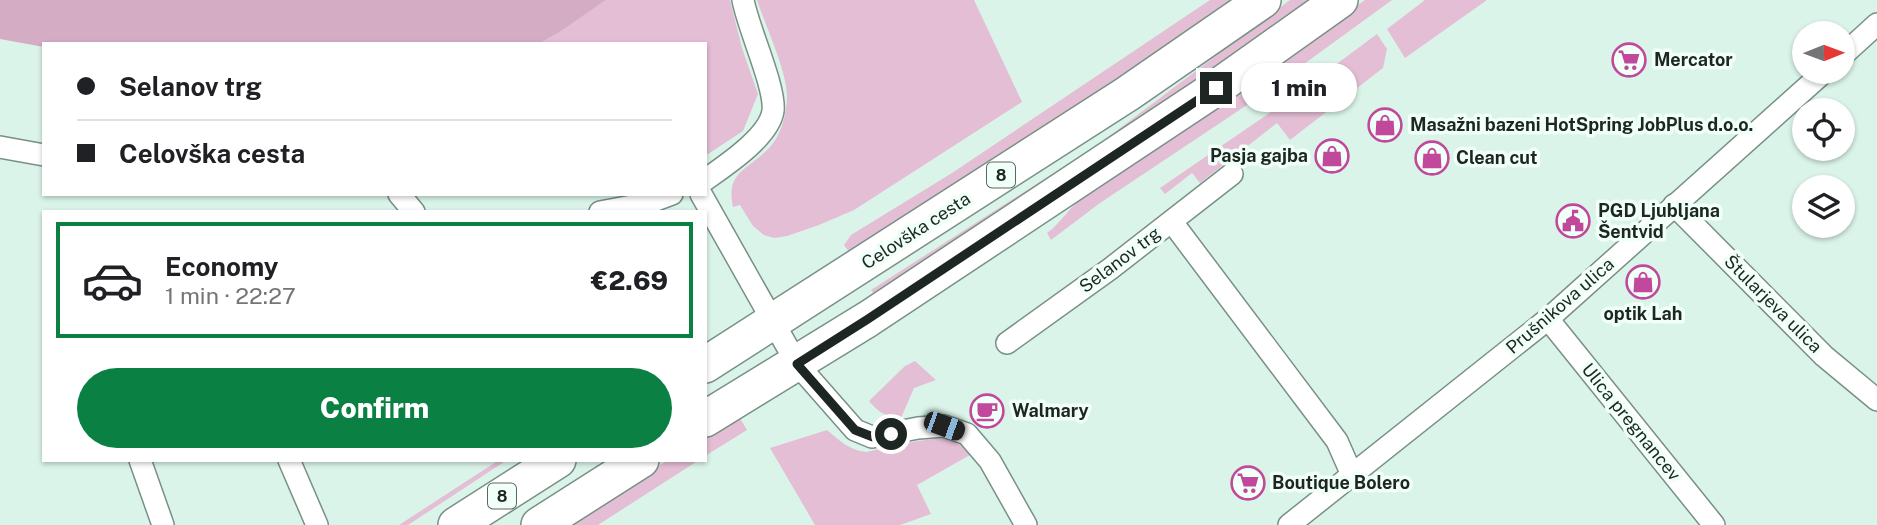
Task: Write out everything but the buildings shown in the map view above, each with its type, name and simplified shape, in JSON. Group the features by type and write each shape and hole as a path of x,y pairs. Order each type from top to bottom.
{"main road":[{"name":"Celovška cesta","path":"707,364 1127,94 1263,0"},
{"path":"707,418 868,319 1193,104 1340,0"},
{"name":"8","path":"456,525 555,462"},
{"path":"539,525 638,462"}],"street":[{"path":"707,179 739,156 766,127 773,113 773,98 743,0"},
{"path":"1855,44 1877,24"},
{"name":"Prušnikova ulica","path":"1289,525 1312,519 1352,475 1548,319 1810,84"},
{"path":"0,147 42,155"},
{"name":"Selanov trg","path":"1007,343 1172,222 1232,174"},
{"path":"401,196 412,210"},
{"path":"611,210 648,203 667,196"},
{"path":"702,196 797,364 855,430 873,437 944,426 967,434 990,461 1026,525"},
{"name":"Štularjeva ulica","path":"1674,205 1824,355 1877,400"},
{"path":"1172,222 1337,440 1352,475"},
{"name":"Ulica pregnancev","path":"1548,319 1714,525"},
{"path":"142,462 163,525"},
{"path":"290,462 317,525"}],"shaded area":[{"path":"0,0 606,0 542,42 42,42 42,47 0,39"},
{"path":"606,0 730,0 742,48 758,94 743,131 707,155 707,42 542,42"},
{"path":"757,0 974,0 1022,102 854,210 787,236 774,238 764,235 753,226 740,205 733,207 732,196 732,187 739,174 775,141 784,120 786,106 784,76"},
{"path":"1210,0 1239,0 851,255 844,245 851,235 952,173"},
{"path":"1290,0 1315,0 1189,89 874,294 871,290 1099,144"},
{"path":"1365,0 1392,0 1253,101 1100,203 1051,240 1047,233 1084,196"},
{"path":"1425,0 1487,0 1405,58 1387,29"},
{"path":"1377,34 1387,49 1383,68 1290,140 1277,123 1200,183 1192,173 1165,194 1160,188 1284,103"},
{"path":"915,361 936,380 914,388 901,418 879,411 869,401 905,366"},
{"path":"738,415 747,430 707,455 707,435"},
{"path":"827,430 860,451 946,439 959,443 970,455 917,485 931,514 900,525 815,525 770,448"},
{"path":"496,462 504,462 408,525 399,525"},
{"path":"665,462 696,462 598,525 566,525"}],"place":[{"name":"Mercator","path":"1629,60"},
{"name":"Masažni bazeni HotSpring JobPlus d.o.o.","path":"1385,125"},
{"name":"Pasja gajba","path":"1332,156"},
{"name":"Clean cut","path":"1432,158"},
{"name":"PGD Ljubljana Šentvid","path":"1573,221"},
{"name":"optik Lah","path":"1643,282"},
{"name":"Walmary","path":"987,411"},
{"name":"Boutique Bolero","path":"1248,483"}],"route":[{"path":"891,434 873,437 855,430 797,364 1216,88"}]}
